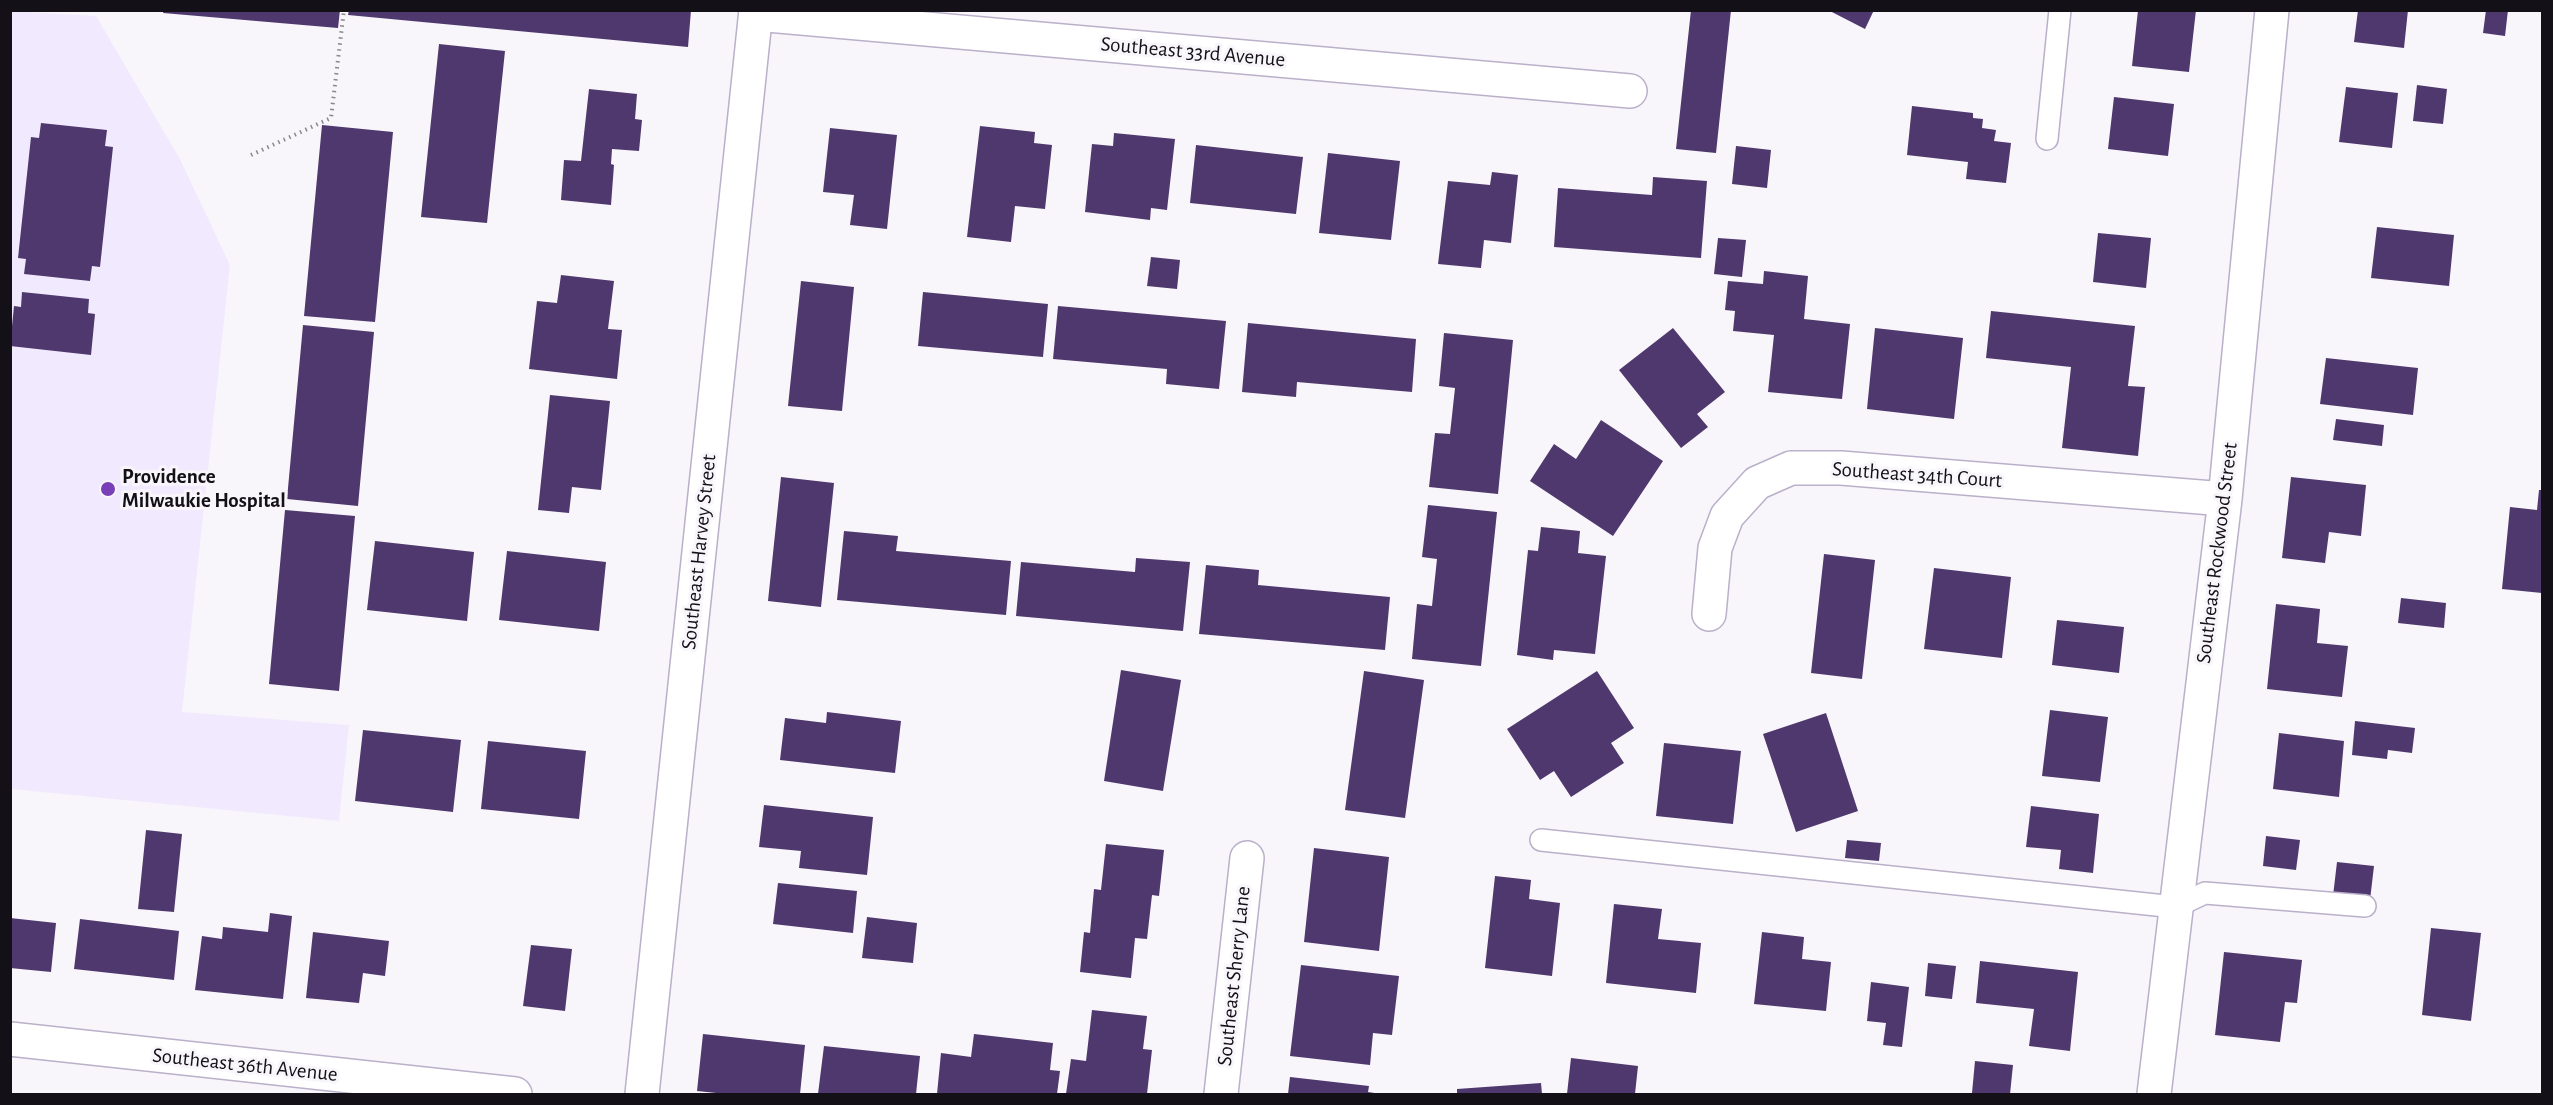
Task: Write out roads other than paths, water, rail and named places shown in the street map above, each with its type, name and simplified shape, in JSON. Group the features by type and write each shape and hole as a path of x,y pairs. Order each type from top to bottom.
{"street":[{"name":"Southeast Rockwood Street","path":"2154,1095 2225,499 2272,10"},
{"name":"Southeast 33rd Avenue","path":"756,12 1630,91"},
{"name":"Southeast Harvey Street","path":"642,1095 756,12"},
{"name":"Southeast 34th Court","path":"1709,614 1715,548 1727,516 1757,483 1791,468 1841,468 2225,499"},
{"name":"Southeast Sherry Lane","path":"1221,1095 1247,858"},
{"name":"Southeast 36th Avenue","path":"10,1039 515,1095"}],"lane":[{"path":"2047,139 2060,10"},
{"path":"1541,840 2175,907 2205,893 2365,906"}],"place":[{"name":"Providence Milwaukie Hospital","path":"108,489"}]}
